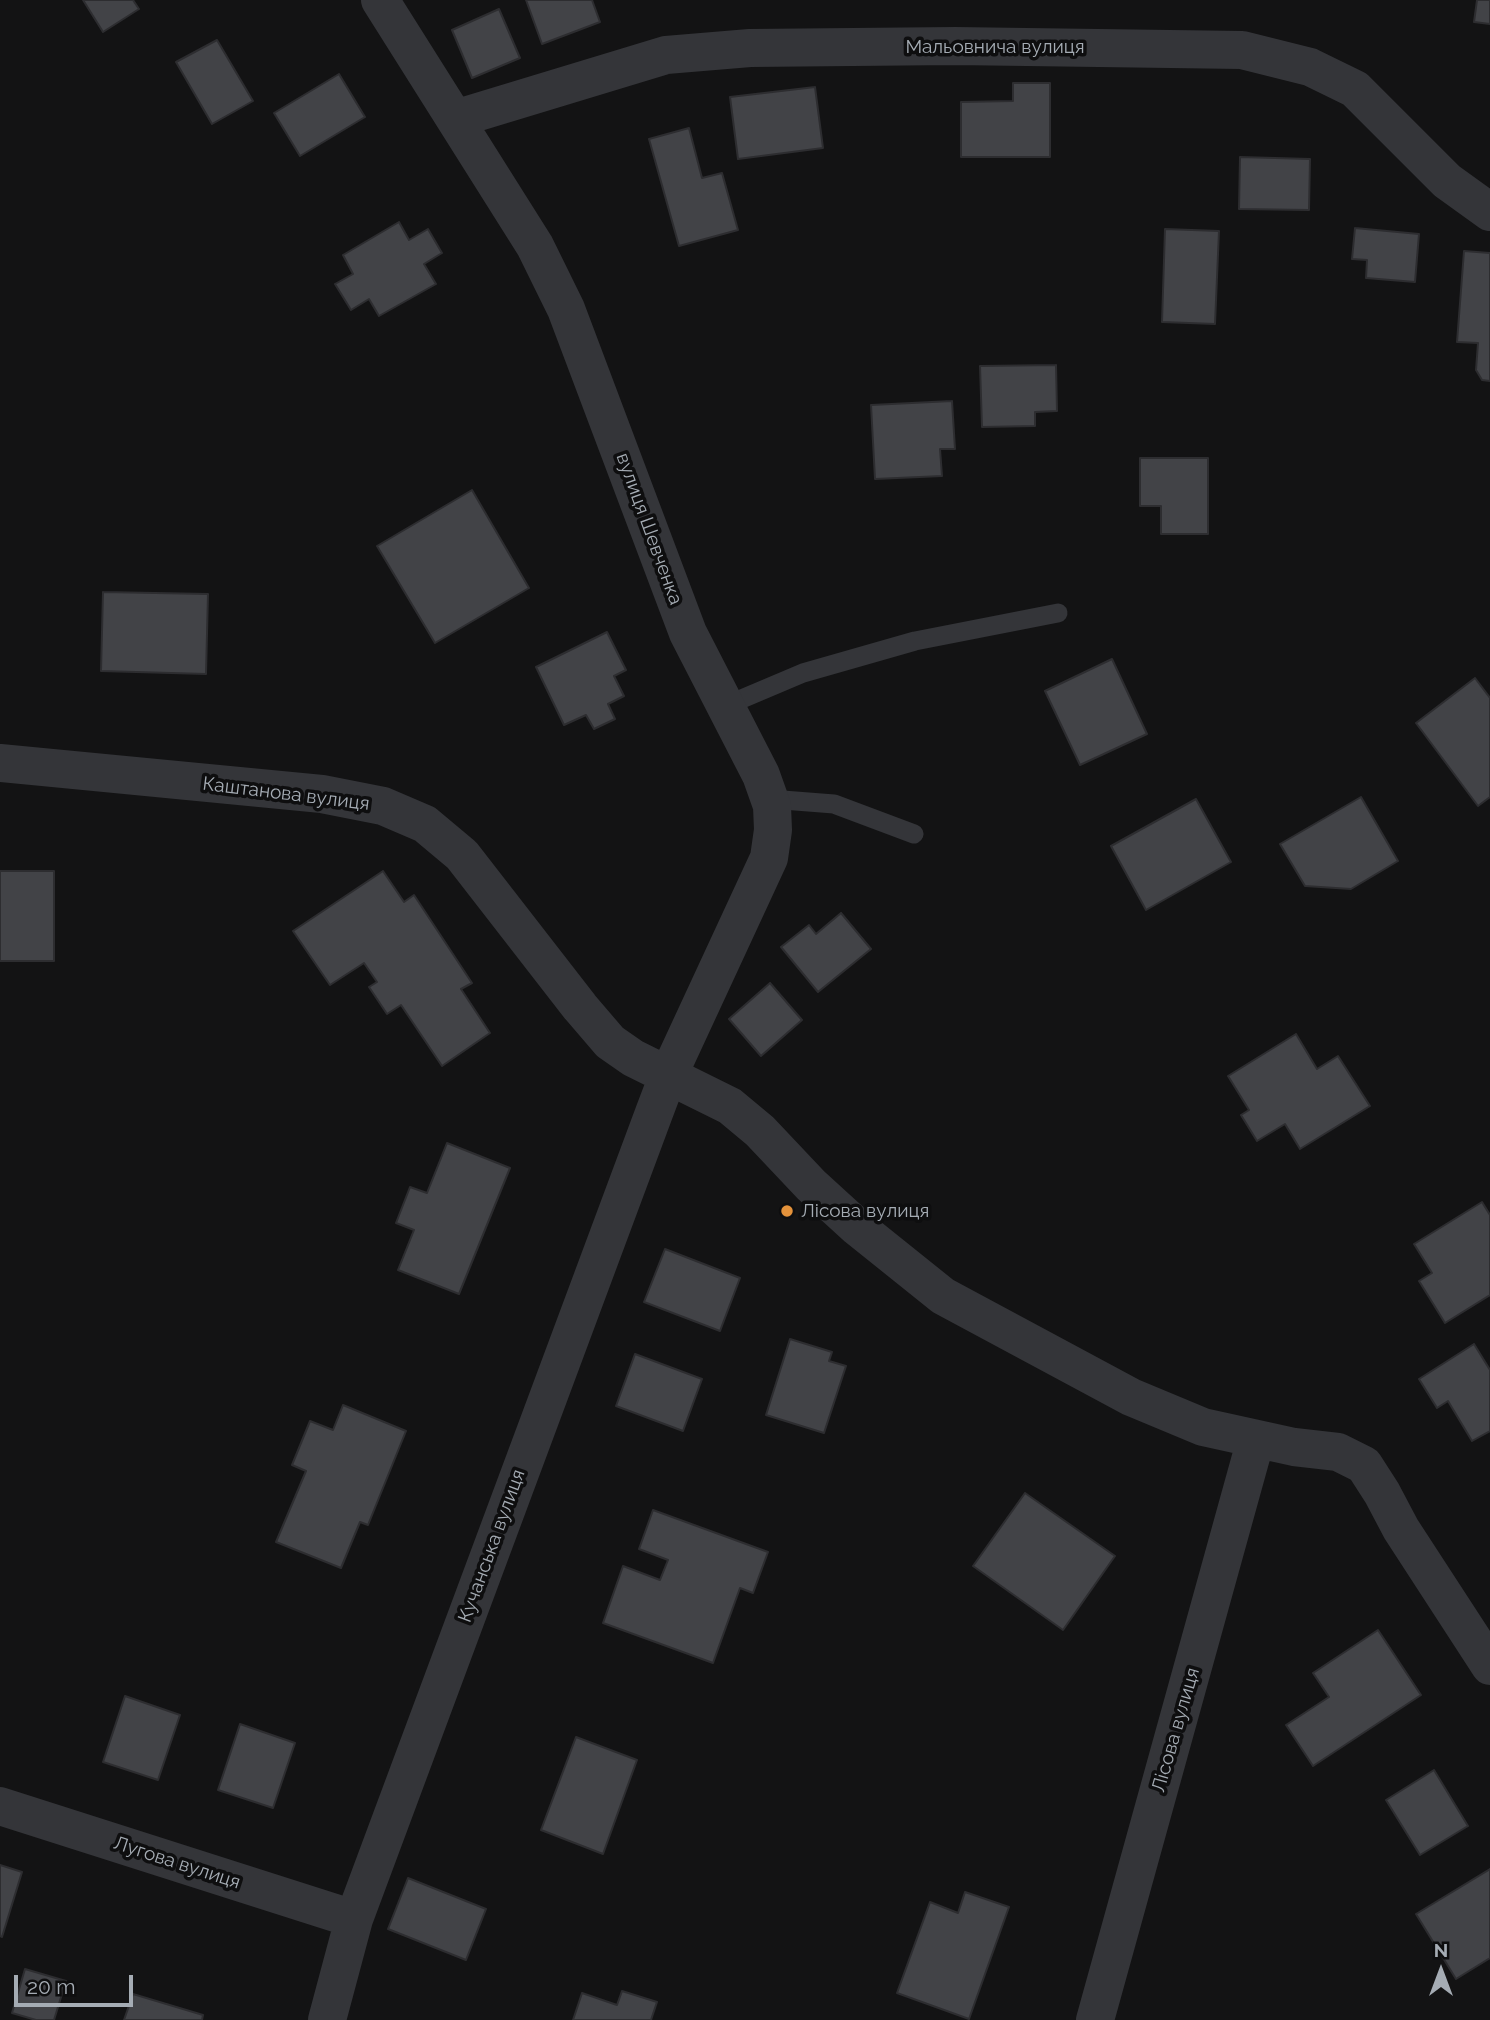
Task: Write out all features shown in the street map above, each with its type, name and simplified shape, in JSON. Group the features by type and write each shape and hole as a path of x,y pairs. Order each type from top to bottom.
{"street":[{"name":"вулиця Шевченка","path":"380,0 535,246 566,309 688,633 761,775 769,799 773,830 769,858 668,1076"},
{"name":"Мальовнича вулиця","path":"455,119 666,55 750,48 955,46 1242,50 1310,67 1355,89 1447,181 1490,212"},
{"name":"Каштанова вулиця","path":"0,763 322,794 383,806 425,824 462,855 610,1042 633,1058 730,1106 760,1131 811,1185 857,1227 943,1296 1131,1397 1203,1427 1256,1439 1338,1452 1364,1465 1401,1529 1490,1666"},
{"name":"Кучанська вулиця","path":"327,2020 354,1919 668,1076"},
{"name":"Лісова вулиця","path":"1095,2020 1256,1439"},
{"name":"Лугова вулиця","path":"0,1806 354,1919"}],"lane":[{"path":"725,706 803,673 915,641 1058,613"},
{"path":"769,799 834,804 914,834"}],"building":[{"path":"83,0 133,0 139,9 103,32"},
{"path":"526,0 592,0 600,22 542,44"},
{"path":"1477,0 1490,0 1490,24 1474,22"},
{"path":"499,9 520,58 472,78 452,30"},
{"path":"217,40 253,101 212,124 176,62"},
{"path":"339,74 365,117 300,156 274,113"},
{"path":"1013,83 1050,83 1050,157 961,157 961,102 1013,101"},
{"path":"815,87 823,148 738,159 730,97"},
{"path":"689,128 702,178 722,173 738,230 679,246 649,139"},
{"path":"1240,157 1310,159 1309,210 1239,209"},
{"path":"399,222 409,240 428,229 442,253 424,264 436,284 379,316 369,299 351,310 335,284 353,274 343,255"},
{"path":"1355,228 1419,234 1415,282 1366,278 1367,260 1352,259"},
{"path":"1165,229 1219,231 1215,324 1162,322"},
{"path":"1464,251 1490,253 1490,381 1482,380 1476,370 1478,343 1457,342"},
{"path":"1056,365 1057,411 1035,412 1035,426 982,427 980,366"},
{"path":"952,401 955,449 940,449 942,476 875,479 871,405"},
{"path":"1140,458 1208,458 1208,534 1161,534 1161,506 1140,506"},
{"path":"472,490 529,588 435,643 377,546"},
{"path":"103,592 208,594 206,674 101,671"},
{"path":"607,632 626,670 614,676 624,696 608,704 615,719 594,729 586,715 564,725 536,667"},
{"path":"1112,659 1147,734 1080,765 1045,691"},
{"path":"1475,678 1490,698 1490,797 1478,806 1416,723"},
{"path":"1361,797 1398,861 1351,889 1305,886 1280,844"},
{"path":"1196,799 1231,862 1146,910 1111,846"},
{"path":"0,871 54,871 54,961 0,961"},
{"path":"383,871 404,902 414,895 472,983 461,989 490,1033 442,1066 401,1005 387,1014 369,987 377,982 364,963 330,985 293,931"},
{"path":"841,913 871,949 818,992 781,947 809,925 816,934"},
{"path":"770,983 802,1020 761,1056 729,1019"},
{"path":"1296,1034 1317,1069 1338,1056 1370,1106 1300,1149 1285,1124 1257,1141 1241,1115 1249,1110 1228,1076"},
{"path":"447,1143 510,1168 459,1294 398,1270 414,1230 396,1223 410,1187 427,1193"},
{"path":"1482,1202 1490,1215 1490,1295 1445,1323 1419,1281 1432,1273 1414,1244"},
{"path":"665,1249 740,1278 720,1331 644,1302"},
{"path":"790,1339 832,1352 829,1361 846,1366 824,1433 766,1415"},
{"path":"1474,1344 1490,1370 1490,1431 1472,1441 1448,1401 1437,1408 1419,1379"},
{"path":"635,1354 702,1379 683,1431 616,1406"},
{"path":"343,1405 406,1431 368,1525 360,1522 341,1568 276,1542 306,1471 292,1465 310,1421 333,1430"},
{"path":"1025,1493 1115,1556 1063,1630 973,1566"},
{"path":"653,1510 768,1552 753,1593 740,1588 713,1663 603,1623 623,1566 660,1580 668,1560 639,1549"},
{"path":"1378,1630 1421,1695 1313,1766 1286,1725 1329,1697 1313,1673"},
{"path":"125,1696 180,1715 158,1780 103,1762"},
{"path":"240,1724 295,1743 273,1808 218,1790"},
{"path":"576,1737 637,1760 603,1854 541,1830"},
{"path":"1434,1770 1468,1826 1420,1855 1386,1800"},
{"path":"0,1865 22,1872 2,1937 0,1936"},
{"path":"1490,1869 1490,1958 1456,1979 1416,1914"},
{"path":"408,1878 486,1909 466,1960 388,1929"},
{"path":"965,1892 1009,1907 969,2019 897,1993 930,1902 958,1913"},
{"path":"25,1969 66,1981 54,2020 36,2020 12,2013"},
{"path":"622,1991 657,2002 651,2020 573,2020 582,1993 617,2005"},
{"path":"133,1994 203,2015 202,2020 124,2020"}],"place":[{"name":"Лісова вулиця","path":"787,1211"}]}
